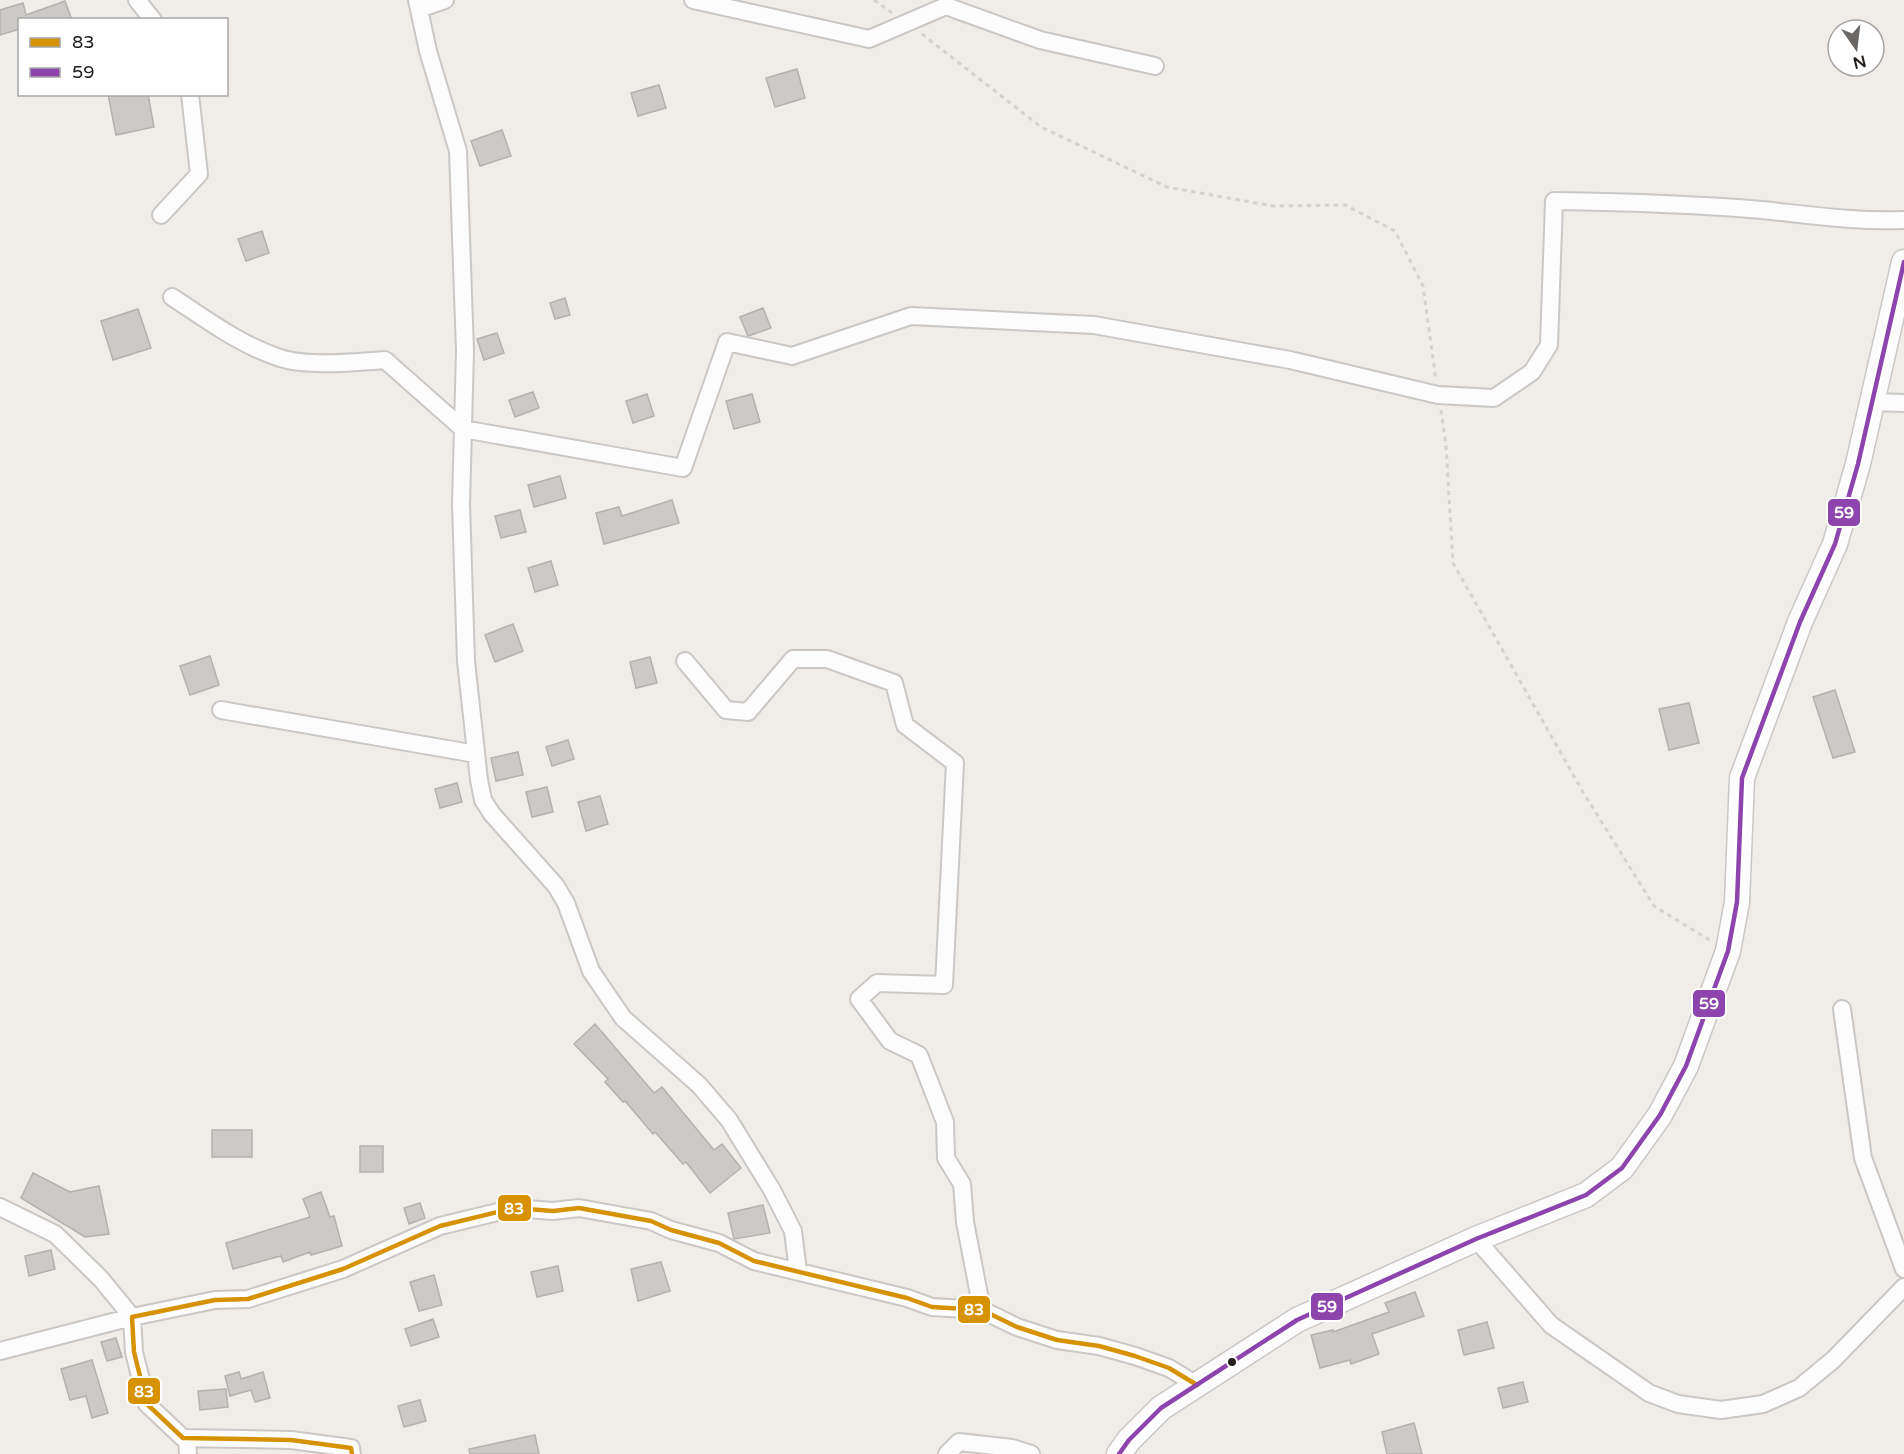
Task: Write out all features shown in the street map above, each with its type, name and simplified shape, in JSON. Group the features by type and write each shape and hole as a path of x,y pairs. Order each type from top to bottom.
{"main road":[{"path":"1119,1454 1129,1440 1161,1408 1297,1320 1476,1239 1532,1219 1586,1195 1622,1168 1660,1115 1686,1066 1728,951 1737,902 1742,778 1800,622 1835,544 1858,464 1904,262"}],"street":[{"path":"137,0 151,18"},
{"path":"445,0 418,4 428,51 458,151 465,351 461,504 465,661 483,800 492,814 556,886 566,903 597,983 622,1018 699,1085 729,1120 772,1190 793,1231 798,1271"},
{"path":"693,0 869,39 946,6 1040,40 1155,66"},
{"path":"160,215 200,174 190,96"},
{"path":"172,297 236,339 282,359 337,363 385,360 463,429 683,468 727,342 792,356 911,316 1094,325 1290,360 1438,395 1494,398 1532,372 1549,345 1554,201 1646,203 1761,210 1864,222 1904,220"},
{"path":"1872,402 1904,403"},
{"path":"685,661 726,710 748,712 793,659 827,658 894,682 905,725 955,763 944,985 877,982 859,999 890,1041 919,1055 945,1122 946,1158 962,1184 965,1222 982,1310"},
{"path":"221,710 476,754"},
{"path":"1842,1009 1863,1158 1904,1269"},
{"path":"0,1207 55,1234 101,1279 132,1317 134,1352 147,1404 183,1438 188,1446 291,1440 351,1448 352,1454"},
{"path":"0,1351 132,1317 216,1300 248,1299 343,1269 440,1226 514,1208 553,1211 579,1208 651,1221 671,1230 719,1243 754,1261 932,1306 982,1310 1017,1327 1057,1340 1099,1346 1135,1356 1169,1368 1197,1385"},
{"path":"1476,1239 1551,1325 1649,1393 1678,1404 1721,1410 1763,1404 1799,1388 1833,1360 1904,1287"},
{"path":"947,1454 959,1442 1012,1448 1031,1454"}],"path":[{"path":"874,0 901,19"},
{"path":"918,31 1041,127 1167,187 1273,206 1345,205 1395,231 1423,286 1446,446 1454,563 1583,792 1654,906 1728,951"}],"building":[{"path":"65,1 71,18 18,18 18,30 0,35 0,10 23,3 26,15"},
{"path":"797,69 805,98 775,107 766,78"},
{"path":"659,85 666,108 638,116 631,93"},
{"path":"108,96 148,96 154,127 116,135"},
{"path":"502,130 511,156 480,166 471,141"},
{"path":"262,231 269,253 246,261 238,239"},
{"path":"565,298 570,315 555,319 550,303"},
{"path":"763,308 771,328 748,336 740,317"},
{"path":"138,309 151,348 113,360 101,321"},
{"path":"497,333 504,353 484,360 477,339"},
{"path":"533,392 539,408 515,417 509,400"},
{"path":"647,394 654,416 633,423 626,401"},
{"path":"752,394 760,422 734,429 726,401"},
{"path":"560,476 566,498 534,507 528,485"},
{"path":"672,500 679,523 604,544 596,513 619,507 622,516"},
{"path":"520,510 526,532 501,538 495,516"},
{"path":"551,561 558,585 535,592 528,568"},
{"path":"513,624 523,651 495,662 485,635"},
{"path":"210,656 219,685 190,695 180,666"},
{"path":"650,657 657,683 636,688 630,662"},
{"path":"1835,690 1855,752 1833,758 1813,697"},
{"path":"1689,703 1699,743 1669,750 1659,709"},
{"path":"568,740 574,759 552,766 546,747"},
{"path":"518,752 523,775 496,781 491,758"},
{"path":"457,783 462,802 440,808 435,789"},
{"path":"547,787 553,812 532,817 526,792"},
{"path":"600,796 608,824 586,831 578,802"},
{"path":"595,1024 654,1093 662,1087 714,1150 722,1144 741,1168 710,1193 686,1162 683,1164 655,1132 653,1134 625,1101 623,1102 605,1082 608,1079 574,1044"},
{"path":"212,1130 252,1130 252,1157 212,1157"},
{"path":"360,1146 383,1146 383,1172 360,1172"},
{"path":"33,1173 70,1192 99,1186 109,1234 85,1237 21,1198"},
{"path":"321,1192 330,1217 334,1216 342,1246 311,1255 310,1252 283,1262 281,1256 233,1269 226,1243 310,1217 303,1199"},
{"path":"420,1203 425,1218 409,1224 404,1208"},
{"path":"763,1205 770,1233 734,1239 728,1213"},
{"path":"51,1250 55,1269 29,1276 25,1256"},
{"path":"661,1262 670,1291 638,1301 631,1269"},
{"path":"558,1266 563,1291 537,1297 531,1272"},
{"path":"434,1275 442,1305 419,1311 410,1282"},
{"path":"1415,1292 1424,1316 1372,1334 1379,1354 1351,1364 1350,1360 1320,1368 1311,1335 1333,1330 1333,1332 1389,1312 1385,1303"},
{"path":"433,1319 439,1337 411,1346 405,1329"},
{"path":"1487,1322 1494,1348 1464,1355 1458,1330"},
{"path":"116,1338 122,1357 107,1361 101,1342"},
{"path":"92,1360 108,1413 92,1418 86,1396 70,1400 61,1369"},
{"path":"239,1372 241,1379 263,1372 270,1398 255,1402 251,1390 230,1396 225,1376"},
{"path":"1523,1382 1528,1402 1503,1408 1498,1388"},
{"path":"226,1389 228,1407 200,1410 198,1391"},
{"path":"420,1400 426,1421 404,1427 398,1406"},
{"path":"1414,1423 1422,1454 1387,1454 1382,1432"},
{"path":"535,1435 539,1454 470,1454 469,1449"}],"transit line":[{"name":"59","path":"1119,1454 1129,1440 1161,1408 1297,1320 1476,1239 1586,1195 1622,1168 1660,1115 1686,1066 1728,951 1737,902 1742,778 1800,622 1835,544 1858,464 1904,262"},
{"name":"83","path":"352,1454 351,1448 291,1440 183,1438 147,1404 134,1352 132,1317 215,1300 248,1299 343,1269 440,1226 514,1208 553,1211 579,1208 651,1221 671,1230 719,1243 754,1261 907,1298 932,1307 982,1310 1017,1327 1057,1340 1099,1346 1135,1356 1169,1368 1197,1385"}]}
